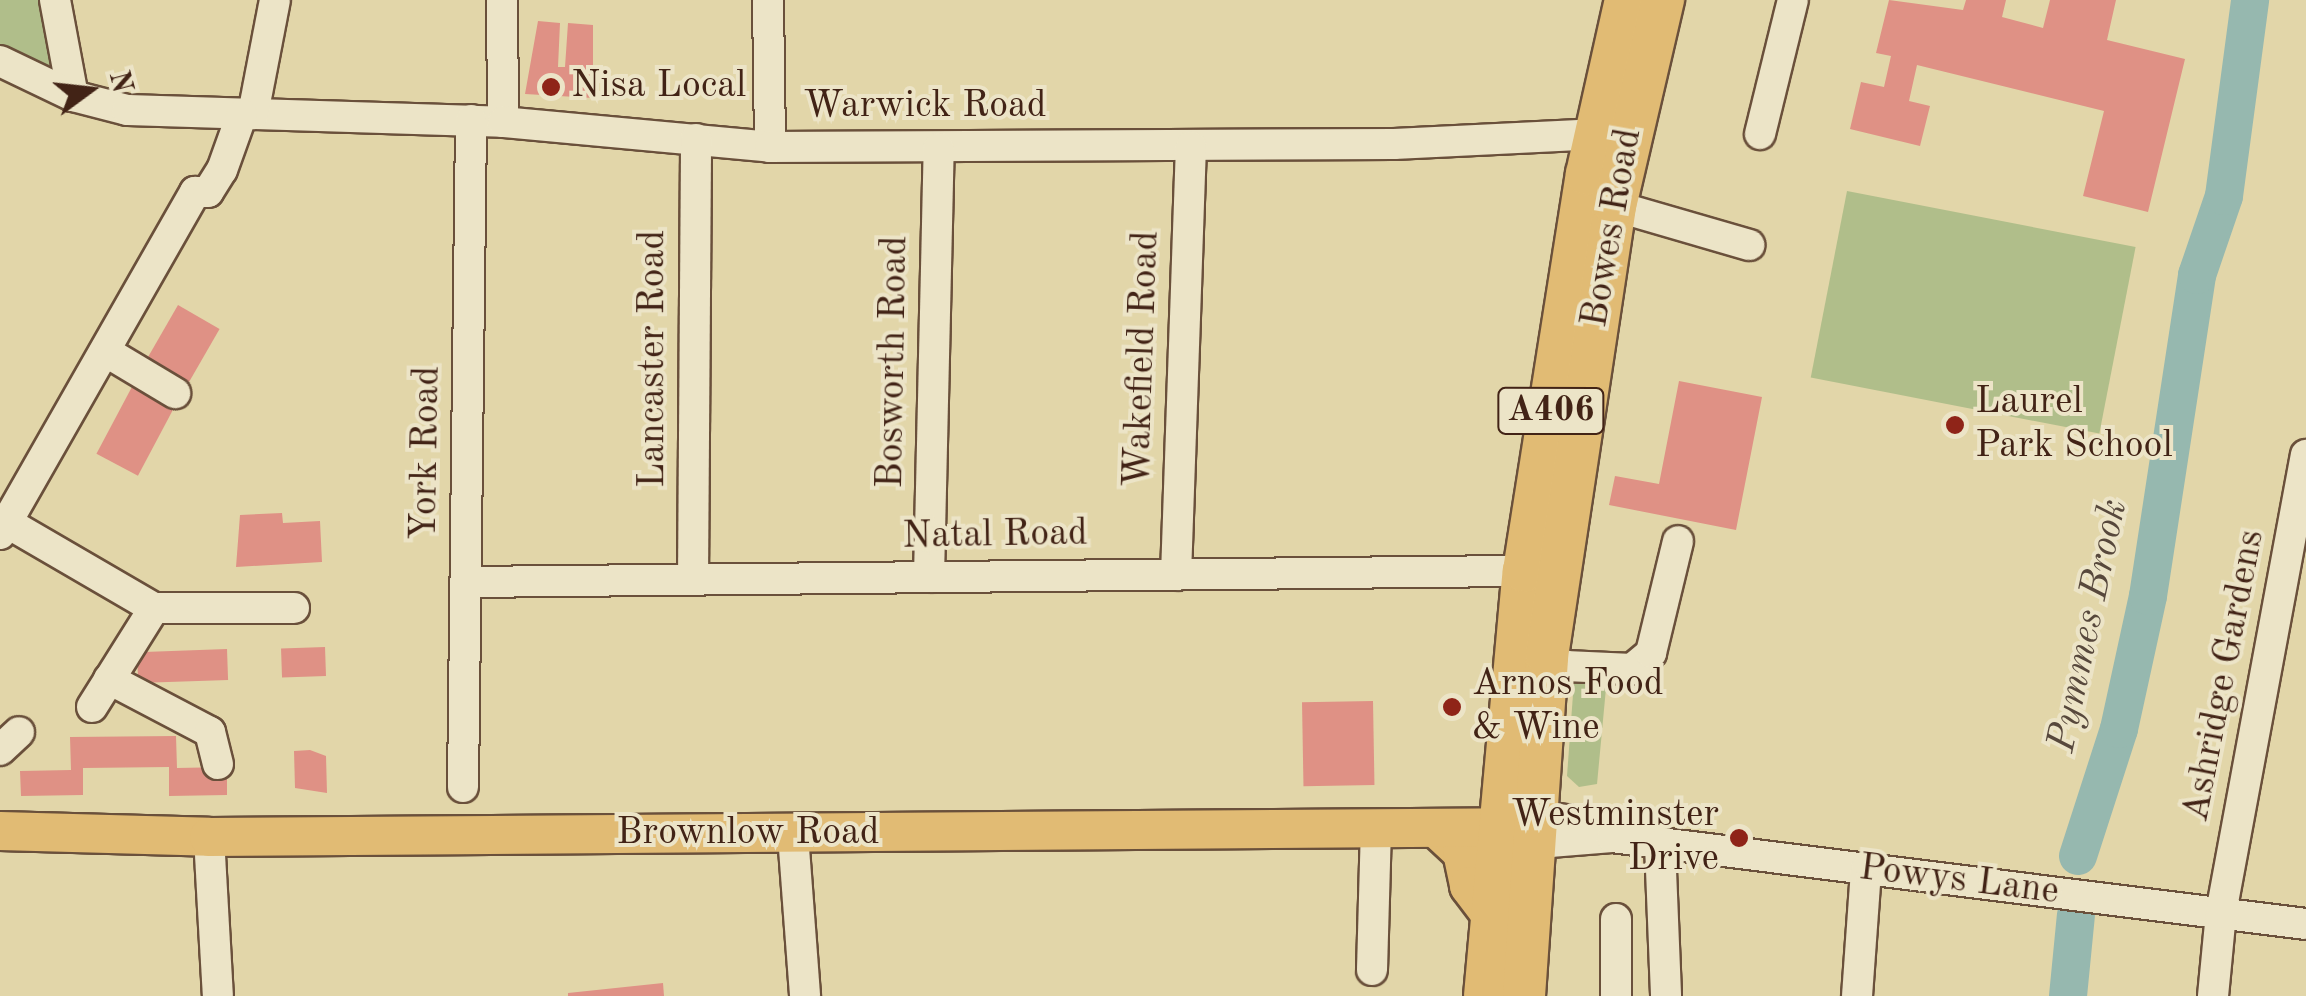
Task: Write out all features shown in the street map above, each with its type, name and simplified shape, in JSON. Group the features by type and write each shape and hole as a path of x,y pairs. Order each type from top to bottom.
{"highway":[{"name":"Bowes Road","path":"1517,827 1615,206 1614,133 1626,0"},
{"name":"Bowes Road","path":"1524,996 1517,827 1524,571 1614,133 1662,0"},
{"name":"A406","path":"1484,996 1489,913 1517,827"}],"main road":[{"name":"Brownlow Road","path":"0,831 209,837 1517,827"},
{"path":"1436,828 1462,852 1470,886 1489,913"}],"street":[{"path":"55,0 73,96"},
{"path":"275,0 248,114 222,170 208,192 195,192 3,528 154,608 294,608"},
{"path":"502,0 503,122"},
{"path":"768,0 770,146"},
{"path":"1760,134 1793,0"},
{"path":"0,60 73,96"},
{"name":"Warwick Road","path":"73,96 106,106 471,120 770,146 1191,146 1614,133"},
{"name":"York Road","path":"464,786 471,120"},
{"name":"Lancaster Road","path":"693,580 696,139"},
{"name":"Wakefield Road","path":"1176,574 1191,146"},
{"name":"Bosworth Road","path":"929,577 938,148"},
{"path":"1615,206 1749,245"},
{"path":"105,351 175,393"},
{"name":"Ashridge Gardens","path":"2213,996 2221,913 2306,454"},
{"path":"1547,656 1566,666 1632,668 1651,653 1678,541"},
{"name":"Natal Road","path":"466,582 1524,571"},
{"path":"92,706 154,608"},
{"path":"109,679 210,732 218,764"},
{"name":"Powys Lane","path":"1517,827 1552,818 1588,822 1612,837 1660,845 2306,924"},
{"path":"1372,970 1376,828"},
{"path":"793,835 805,996"},
{"path":"209,837 218,996"},
{"path":"1660,845 1666,996"},
{"path":"1857,996 1866,870"},
{"path":"1616,919 1616,996"}],"green space":[{"path":"0,0 38,0 55,71 0,45"},
{"path":"1847,191 2136,247 2099,434 1811,378"},
{"path":"1574,681 1606,688 1597,784 1579,787 1567,776"}],"building":[{"path":"1889,0 1963,10 1966,0 2006,0 2002,17 2043,28 2050,0 2116,0 2107,40 2185,59 2148,212 2083,196 2104,111 1917,65 1909,101 1930,106 1920,146 1850,129 1861,82 1884,87 1891,56 1876,53"},
{"path":"538,21 560,23 558,67 565,67 568,23 593,25 593,98 525,94"},
{"path":"178,305 220,329 186,388 144,364"},
{"path":"1679,381 1762,397 1736,530 1609,505 1615,476 1659,484"},
{"path":"134,383 175,405 138,476 96,454"},
{"path":"282,513 283,523 320,521 322,562 236,567 240,515"},
{"path":"325,647 326,676 282,678 281,649"},
{"path":"227,649 228,680 138,683 137,652"},
{"path":"1373,701 1374,785 1303,786 1302,702"},
{"path":"176,736 177,768 227,767 227,795 169,796 169,767 83,768 83,795 21,796 20,771 71,770 70,737"},
{"path":"310,750 326,756 327,793 295,788 294,751"},
{"path":"663,983 664,996 568,996 568,993"}],"waterway":[{"name":"Pymmes Brook","path":"2078,856 2119,729 2148,596 2197,275 2224,196 2250,0"},
{"name":"Pymmes Brook","path":"2068,996 2076,915"}],"place":[{"name":"Nisa Local","path":"551,87"},
{"name":"Laurel Park School","path":"1955,425"},
{"name":"Arnos Food & Wine","path":"1452,707"},
{"name":"Westminster Drive","path":"1739,838"}]}
